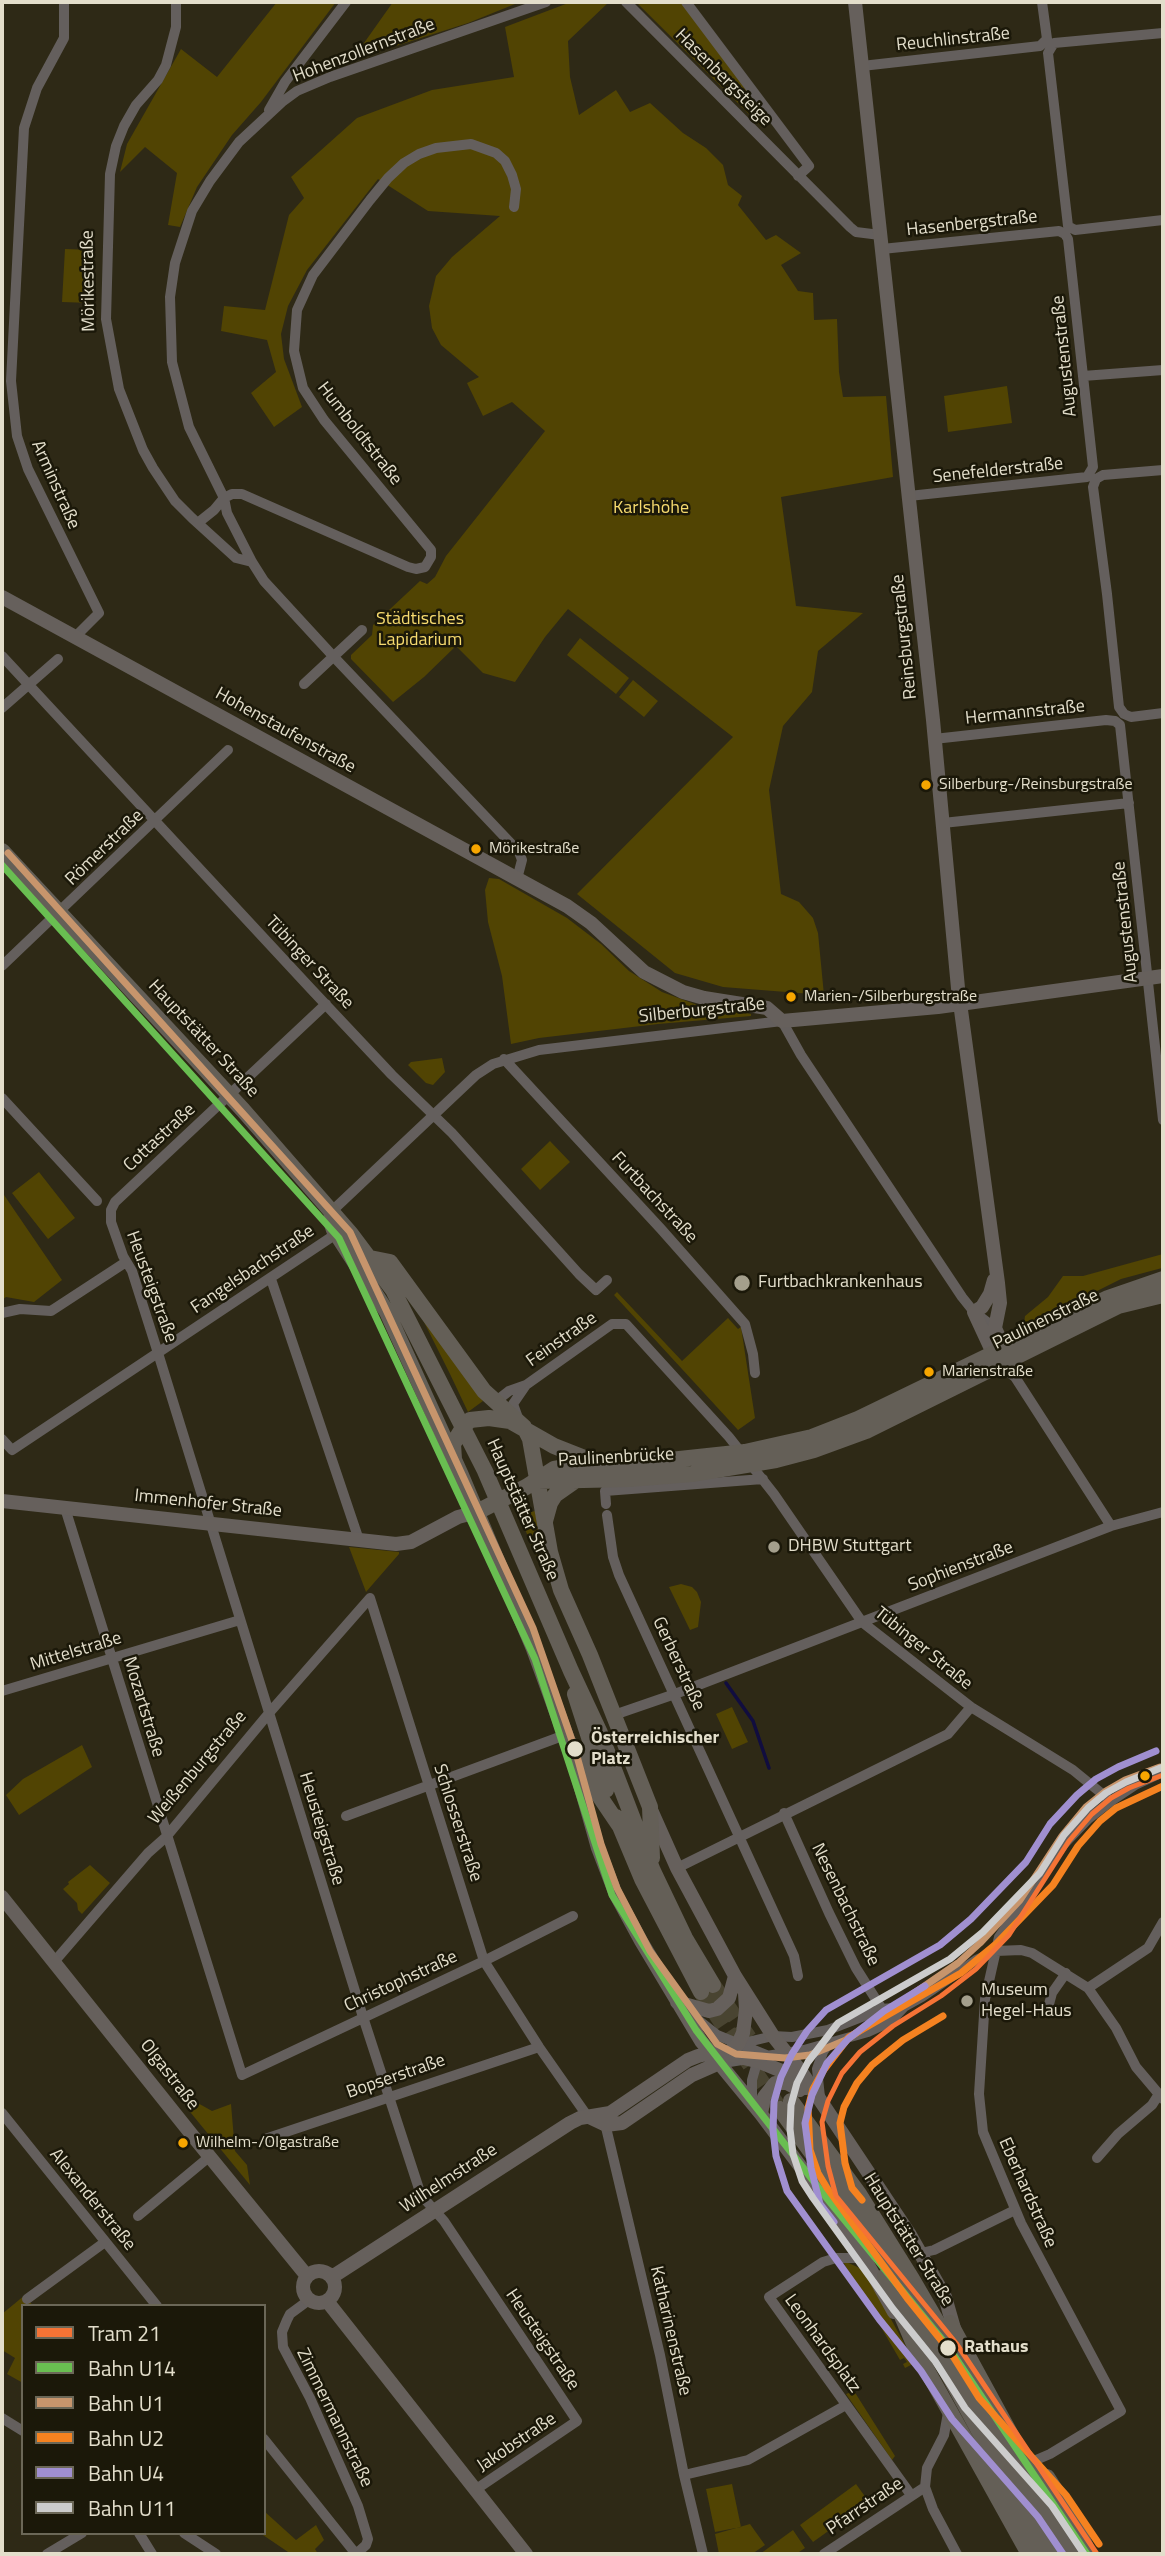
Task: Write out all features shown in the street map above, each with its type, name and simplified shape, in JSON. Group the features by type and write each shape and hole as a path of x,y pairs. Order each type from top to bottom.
{"main road":[{"name":"Hauptstätter Straße","path":"2,851 229,1095 332,1211 370,1258 405,1312 485,1471 600,1733 653,1871 707,1988 642,1879 619,1825 581,1716 571,1671"},
{"path":"332,1211 331,1221 336,1234 387,1312 454,1452 469,1492 481,1511 567,1739 577,1751 598,1794 619,1825"},
{"name":"Hauptstätter Straße","path":"370,1258 390,1262 495,1402"},
{"name":"Paulinenstraße","path":"835,1443 890,1419 1108,1298 1163,1279"},
{"name":"Paulinenstraße","path":"841,1425 1118,1306 1163,1295"},
{"path":"454,1452 458,1433 495,1402 524,1427 581,1461"},
{"path":"476,1418 503,1419 524,1427 531,1443 534,1483 561,1590 650,1807 653,1871"},
{"name":"Paulinenbrücke","path":"534,1483 554,1469 581,1461 642,1463 745,1452 812,1437 841,1425"},
{"name":"Paulinenbrücke","path":"534,1483 692,1474 776,1460 835,1443"},
{"path":"545,1521 555,1494 580,1481"},
{"path":"481,1511 534,1483"},
{"name":"Hauptstätter Straße","path":"1046,2554 948,2371 869,2234 786,2105 859,2194 909,2275 947,2339 1061,2554"},
{"path":"869,2234 881,2269 919,2356 1029,2551"},
{"path":"909,2275 929,2290 955,2332 1076,2554"},
{"path":"1014,2438 1036,2460 1073,2518 1089,2554"}],"street":[{"name":"Arminstraße","path":"64,2 64,38 37,88 24,128 11,381 17,436 28,469 99,613 75,637"},
{"name":"Mörikestraße","path":"176,2 176,27 166,65 124,126 114,155 108,187 106,319 119,389 143,450 175,501 236,558 252,562 264,581 333,656 519,852 522,860 517,879"},
{"path":"267,114 285,82 346,2"},
{"name":"Hohenzollernstraße","path":"252,562 227,513 224,498 188,427 172,362 170,297 175,263 192,211 209,181 239,142 267,114 297,92 314,83 546,2"},
{"name":"Hasenbergsteige","path":"626,2 856,232 881,242"},
{"name":"Hasenbergsteige","path":"686,2 809,166 798,176"},
{"name":"Reinsburgstraße","path":"855,2 909,496 960,1004 1000,1303 995,1328"},
{"name":"Augustenstraße","path":"1042,2 1163,1120"},
{"name":"Reuchlinstraße","path":"862,66 1163,33"},
{"name":"Humboldtstraße","path":"224,498 232,494 242,494 408,567 425,567 430,562 431,550 324,420 303,388 294,351 297,310 313,275 370,200 396,171 419,154 436,148 471,145 496,153 505,161 512,175 516,189 514,207"},
{"name":"Hasenbergstraße","path":"881,242 1059,232 1163,220"},
{"path":"1083,376 1163,370"},
{"name":"Senefelderstraße","path":"909,496 1163,470"},
{"path":"199,522 224,498"},
{"name":"Hohenstaufenstraße","path":"2,597 551,897 591,923 631,962 659,981 704,998 767,1008 782,1021"},
{"path":"304,684 362,630"},
{"name":"Tübinger Straße","path":"2,656 596,1290"},
{"path":"2,708 58,659"},
{"name":"Hermannstraße","path":"934,738 1163,713"},
{"name":"Römerstraße","path":"2,966 156,822 228,750"},
{"path":"943,823 1129,803"},
{"name":"Silberburgstraße","path":"434,1116 483,1069 504,1059 539,1050 782,1021 960,1004 1163,976"},
{"name":"Cottastraße","path":"111,1210 115,1202 326,1004"},
{"path":"782,1021 801,1055 1003,1356 1111,1526"},
{"name":"Furtbachstraße","path":"504,1059 745,1324 755,1373"},
{"path":"2,1098 97,1201"},
{"path":"332,1211 434,1116"},
{"name":"Heusteigstraße","path":"111,1210 111,1222 132,1271 363,2017 421,2195 444,2221 577,2421"},
{"name":"Fangelsbachstraße","path":"2,1439 12,1450 336,1234"},
{"path":"2,1313 20,1309 51,1311 126,1262"},
{"name":"Reinsburgstraße","path":"974,1312 982,1307 994,1286 995,1268"},
{"path":"271,1279 359,1540"},
{"name":"Feinstraße","path":"596,1290 607,1280"},
{"path":"974,1312 995,1328 1003,1356"},
{"name":"Tübinger Straße","path":"618,1322 629,1327 712,1416 763,1479 862,1622 971,1707 1073,1770 1111,1801"},
{"name":"Feinstraße","path":"495,1402 509,1391 526,1385 618,1322"},
{"name":"Feinstraße","path":"524,1427 513,1404 526,1385"},
{"name":"Gerberstraße","path":"763,1479 605,1491 613,1557 619,1575 794,1956 798,1976"},
{"path":"458,1517 469,1492"},
{"name":"Immenhofer Straße","path":"2,1501 396,1544 411,1542 458,1517"},
{"name":"Mozartstraße","path":"65,1508 242,2075"},
{"path":"458,1517 481,1511"},
{"name":"Sophienstraße","path":"614,1715 1111,1526 1163,1511"},
{"name":"Weißenburgstraße","path":"54,1962 148,1853 166,1837 370,1598"},
{"name":"Schlosserstraße","path":"370,1598 484,1961 539,2047 599,2119"},
{"name":"Mittelstraße","path":"2,1691 240,1620"},
{"path":"677,1868 948,1734 971,1707"},
{"path":"346,1816 567,1739 598,1848 616,1895 677,2002 719,2051 759,2059 789,2074 822,2104"},
{"name":"Eberhardstraße","path":"1036,2460 1121,2411 1015,2210 983,2132 979,2094 985,1999 999,1937 1064,1844 1088,1819 1111,1801 1135,1785 1163,1772"},
{"path":"650,1807 677,1868 735,1976 783,2043 921,2253 945,2297 955,2332"},
{"name":"Nesenbachstraße","path":"784,1813 851,1958 882,2009"},
{"name":"Olgastraße","path":"2,1897 307,2276"},
{"name":"Christophstraße","path":"242,2075 573,1916"},
{"path":"1088,1988 1148,1948 1163,1922"},
{"path":"783,2043 830,2042 868,2032 890,2022 904,2007 976,1960 996,1951 1026,1951 1088,1988 1101,2004 1136,2067 1161,2097 1118,2134 1097,2158"},
{"path":"1047,2012 1052,1993 1066,1973"},
{"path":"677,2002 709,2011 717,2009 729,1998 735,1976"},
{"path":"719,2051 745,2022 745,1992"},
{"path":"677,2002 708,2029 719,2051 757,2109 824,2197 864,2258 907,2332 948,2371"},
{"path":"757,2109 752,2080 759,2059 783,2043 849,2024 882,2009 904,2007"},
{"path":"822,2104 817,2069 822,2052 830,2042"},
{"name":"Wilhelmstraße","path":"599,2119 688,2060 719,2051 783,2043"},
{"name":"Bopserstraße","path":"264,2139 539,2047"},
{"name":"Wilhelmstraße","path":"332,2277 570,2123 599,2119 622,2123 692,2075 719,2051"},
{"path":"757,2109 769,2088 780,2081 796,2087 822,2104"},
{"name":"Alexanderstraße","path":"2,2113 155,2304"},
{"name":"Katharinenstraße","path":"599,2119 660,2355 703,2554"},
{"path":"138,2216 209,2157"},
{"path":"921,2253 936,2250 1015,2210"},
{"path":"27,2299 105,2242"},
{"name":"Leonhardsplatz","path":"864,2258 836,2258 823,2262 769,2297 911,2495"},
{"path":"317,2271 332,2277 334,2293 327,2301 318,2303 309,2300 304,2291 307,2276 317,2271"},
{"name":"Zimmermannstraße","path":"309,2300 286,2320 282,2332 283,2347 310,2398 358,2506 368,2539 356,2554"},
{"path":"327,2301 526,2554"},
{"path":"947,2403 947,2425 927,2468 925,2487 957,2554"},
{"path":"684,2475 748,2460 846,2405"},
{"path":"2,2418 21,2430"},
{"name":"Jakobstraße","path":"475,2490 577,2421"},
{"path":"266,2442 356,2554"},
{"name":"Pfarrstraße","path":"824,2554 925,2487"},
{"path":"47,2554 79,2535"},
{"path":"140,2535 152,2554"},
{"path":"187,2535 216,2554"}],"green space":[{"path":"277,2 336,2 261,102 232,135 197,187 180,227 168,225 177,173 145,147 120,172 127,144 181,49 217,77"},
{"path":"393,2 520,2 468,23 352,60"},
{"name":"Karlshöhe","path":"571,2 609,2 568,41 570,77 579,115 616,90 630,112 650,103 683,133 706,148 723,165 728,185 742,196 738,205 766,240 776,235 801,253 781,265 798,291 813,293 814,320 837,319 843,397 886,396 893,477 781,497 796,606 863,613 818,651 812,692 783,726 769,790 781,894 799,902 813,918 818,933 824,995 723,987 675,973 577,894 733,737 568,609 545,637 515,682 483,673 456,646 393,702 351,659 351,655 372,635 373,625 420,581 427,584 435,577 446,556 545,431 512,402 483,416 467,383 479,377 441,345 432,328 429,306 436,276 452,257 500,216 428,211 378,179 307,270 288,306 281,334 284,359 302,407 274,427 251,393 276,372 267,340 221,331 224,306 265,310 289,215 304,198 291,177 357,118 432,90 514,77 505,27"},
{"path":"636,2 683,2 770,118 761,126"},
{"path":"65,249 92,250 91,303 62,302"},
{"path":"1007,386 1012,423 948,432 944,396"},
{"path":"580,638 629,678 616,694 567,655"},
{"path":"633,680 658,701 644,717 619,697"},
{"path":"489,878 499,879 567,918 601,944 629,971 662,992 700,1006 751,1016 658,1024 539,1038 511,1044 502,976 488,922 485,890"},
{"path":"442,1058 445,1072 433,1085 426,1083 408,1065 411,1062"},
{"path":"550,1141 570,1162 540,1190 521,1169"},
{"path":"39,1172 75,1218 48,1239 12,1193"},
{"path":"2,1192 62,1280 34,1302 6,1297 2,1300"},
{"path":"1163,1254 1162,1268 1121,1279 1049,1315 1024,1324 1025,1316 1048,1297 1063,1276 1083,1276"},
{"path":"617,1292 682,1361 728,1318 738,1329 741,1327 755,1418 738,1430 614,1295"},
{"path":"420,1314 483,1401 468,1412 450,1374"},
{"path":"535,1511 544,1563 540,1565 519,1515"},
{"path":"349,1547 399,1552 399,1554 366,1592"},
{"path":"681,1584 692,1587 701,1602 698,1627 690,1630 669,1587"},
{"path":"732,1707 748,1742 732,1749 716,1714"},
{"path":"82,1745 92,1767 19,1815 6,1795 23,1779"},
{"path":"90,1865 110,1883 82,1914 77,1903 63,1889"},
{"path":"196,2102 212,2111 231,2104 235,2151 247,2165 250,2185 186,2107"},
{"path":"842,2260 864,2270 915,2363 905,2368 903,2364 907,2362 904,2358 900,2360"},
{"path":"25,2295 32,2304 21,2304 21,2382 7,2374 15,2358 2,2350 2,2314"},
{"path":"854,2391 895,2456 892,2460 846,2394"},
{"path":"732,2484 741,2527 715,2532 706,2489"},
{"path":"856,2484 869,2502 813,2542 800,2525"},
{"path":"266,2513 296,2540 316,2525 324,2540 315,2549 318,2554 291,2554 263,2535 266,2535"},
{"path":"750,2524 765,2545 752,2554 719,2554 715,2534"},
{"path":"793,2530 805,2548 796,2554 760,2554"}],"waterway":[{"path":"726,1683 753,1721 769,1768"}],"tunnel":[{"path":"713,1985 749,2038"},
{"path":"701,1992 780,2109"}],"tram line":[{"name":"21","path":"1097,2554 956,2343 836,2196 828,2166 822,2122 828,2101 842,2073 860,2052 976,1969 1009,1935 1069,1841 1092,1814 1111,1798 1129,1788 1163,1775"}],"rail line":[{"name":"U1","path":"8,853 350,1232 533,1628 575,1749 601,1844 617,1888 650,1951 717,2044 736,2054 785,2058 810,2055 846,2040 958,1963 980,1943 1020,1900 1062,1836 1086,1807 1125,1780 1160,1767"},
{"name":"U14","path":"2,865 339,1238 535,1659 612,1895 696,2030 829,2201 949,2348 1087,2554"},
{"name":"U4","path":"1063,2554 1038,2517 952,2419 921,2371 879,2319 787,2191 776,2156 774,2102 781,2077 792,2054 807,2031 826,2010 940,1945 971,1919 1026,1862 1050,1824 1077,1795 1096,1779 1156,1751"},
{"name":"U11","path":"1084,2554 1052,2506 965,2408 935,2361 893,2309 813,2198 802,2181 793,2154 791,2105 797,2083 808,2062 838,2023 950,1959 983,1932 1040,1873 1064,1835 1088,1808 1106,1793 1126,1782 1163,1767"},
{"name":"U2","path":"1099,2544 1066,2495 979,2398 949,2350 907,2298 827,2188 810,2150 808,2108 813,2089 823,2071 849,2037 961,1973 996,1944 1053,1885 1078,1846 1100,1821 1116,1808 1163,1786"},
{"name":"U4","path":"834,2222 820,2204 811,2168 805,2123 812,2095 827,2063 848,2039 884,2011 925,1986"},
{"name":"U2","path":"862,2200 852,2188 845,2163 840,2123 844,2107 857,2083 872,2065 903,2040 943,2016"}],"place":[{"name":"Silberburg-/Reinsburgstraße","path":"926,785"},
{"name":"Mörikestraße","path":"476,849"},
{"name":"Marien-/Silberburgstraße","path":"791,997"},
{"name":"Furtbachkrankenhaus","path":"742,1283"},
{"name":"Marienstraße","path":"929,1372"},
{"name":"DHBW Stuttgart","path":"774,1547"},
{"name":"Österreichischer Platz","path":"575,1749"},
{"name":"Museum Hegel-Haus","path":"967,2001"},
{"name":"Wilhelm-/Olgastraße","path":"183,2143"},
{"name":"Rathaus","path":"948,2348"}],"park label":[{"name":"Städtisches Lapidarium","path":"420,630"}]}
